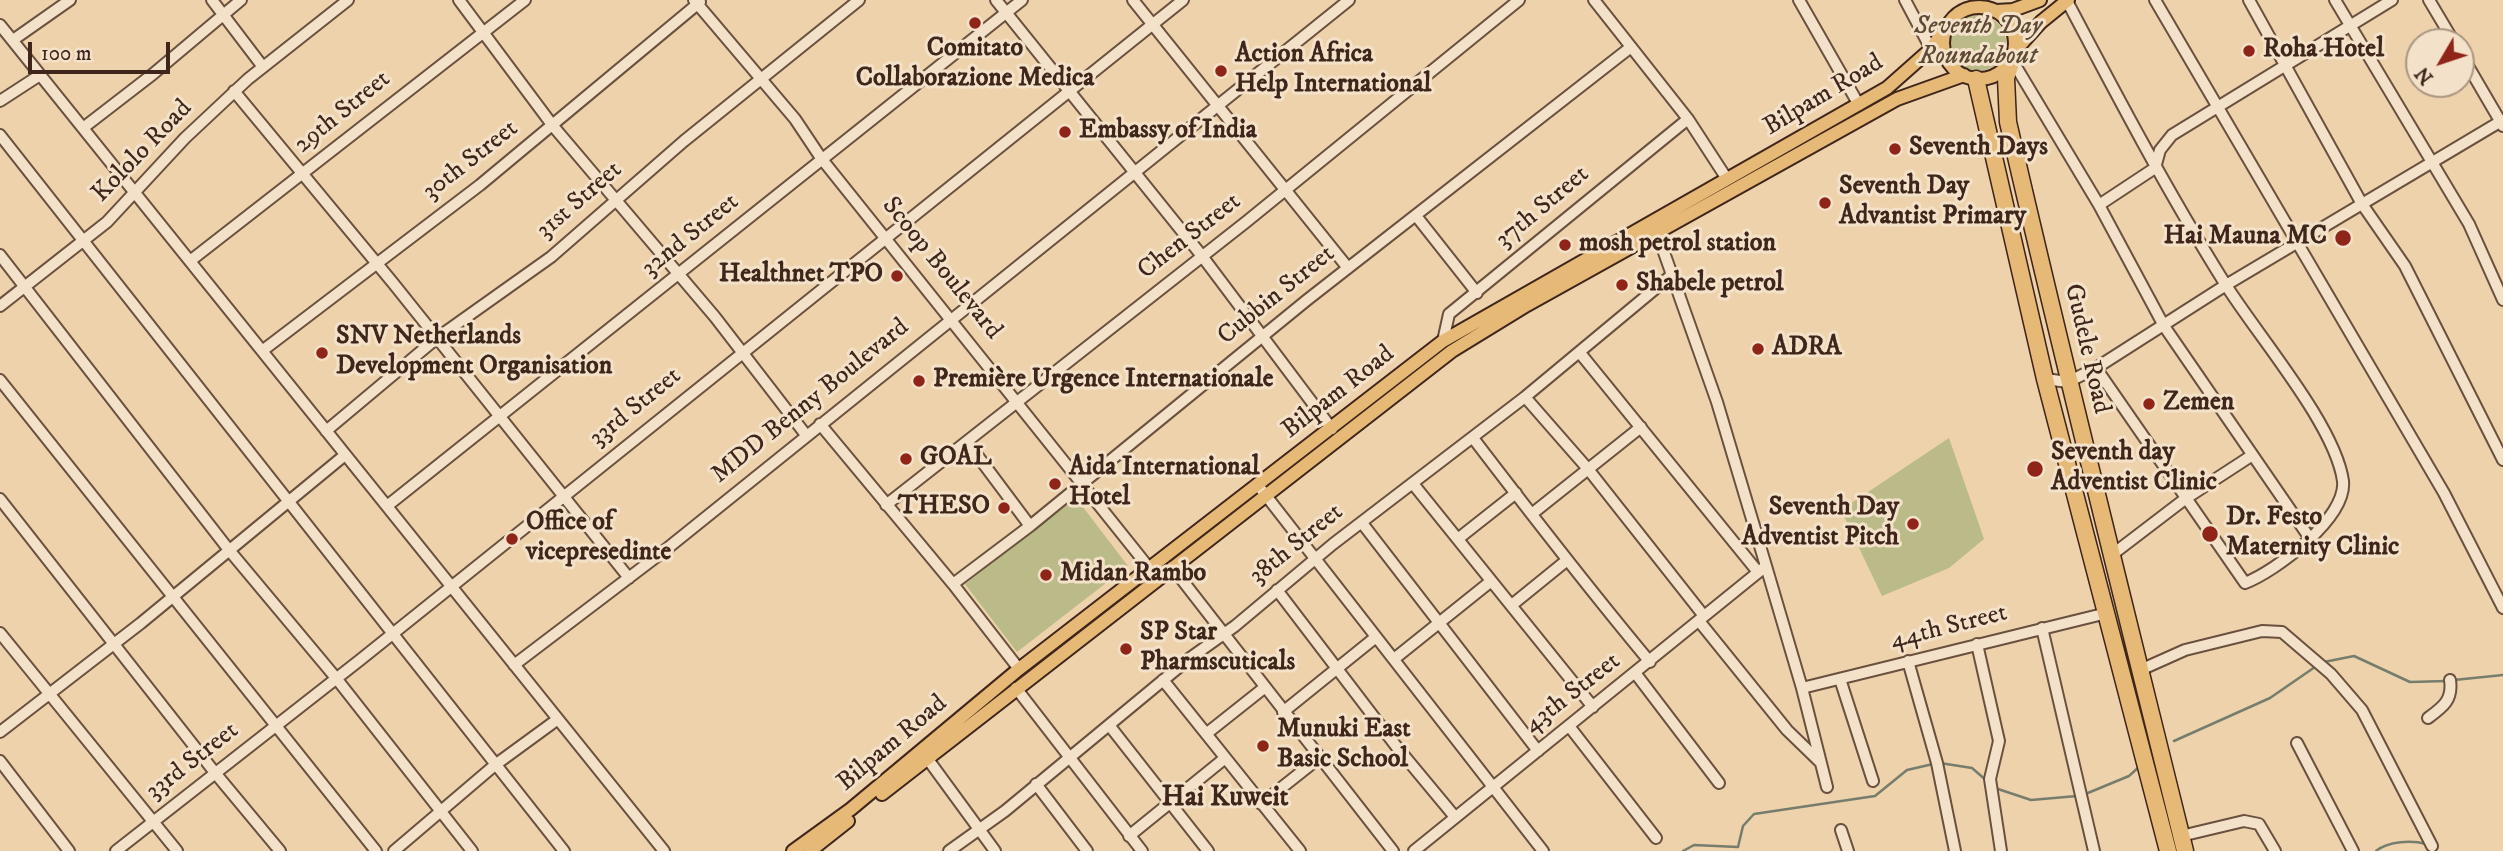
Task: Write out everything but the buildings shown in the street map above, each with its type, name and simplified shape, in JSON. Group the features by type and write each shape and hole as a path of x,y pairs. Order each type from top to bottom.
{"highway":[{"name":"Gudele Road","path":"2012,56 2006,78 2008,122 2068,382 2113,554 2138,671 2183,844"},
{"name":"Gudele Road","path":"1970,77 2045,379 2168,851"}],"main road":[{"path":"1954,0 1943,40 1945,54 1952,66 1970,77 1998,73 2041,22 2067,0"},
{"path":"1949,23 1974,7 2013,10 2040,0"},
{"path":"1991,7 2012,29 2012,56"},
{"name":"Bilpam Road","path":"793,851 851,809 1019,669 1150,569 1452,351 1727,179 1859,105 1906,74 1931,49 1949,23"},
{"name":"Bilpam Road","path":"810,851 1172,567 1332,429 1443,341 1897,99 1970,77"}],"street":[{"path":"13,40 70,0"},
{"path":"212,0 263,67"},
{"path":"83,128 153,75 241,0"},
{"name":"Kololo Road","path":"0,306 83,244 234,91 348,0"},
{"path":"458,0 553,126 680,275 806,435"},
{"name":"29th Street","path":"190,261 525,0"},
{"name":"31st Street","path":"326,431 436,338 551,257 761,79 859,0"},
{"path":"996,0 1202,256 1332,429"},
{"name":"32nd Street","path":"387,506 1022,0"},
{"path":"1133,0 1348,268"},
{"name":"33rd Street","path":"116,851 392,634 1184,0"},
{"name":"MDD Benny Boulevard","path":"514,665 629,578 1349,0"},
{"name":"Chen Street","path":"886,505 968,443 1284,191 1519,0"},
{"path":"1594,0 1688,119 1727,179"},
{"path":"1799,0 1859,105"},
{"path":"1905,0 1931,49"},
{"path":"2067,0 2155,168 2226,285 2315,417 2336,458 2343,483 2340,504 2330,519 2281,561 2245,583 2096,369"},
{"path":"2155,0 2444,493 2503,608"},
{"path":"2249,0 2362,204 2405,266 2503,460"},
{"path":"2335,0 2469,224 2503,300"},
{"path":"2099,205 2155,168 2160,150 2172,135 2392,0"},
{"path":"2429,0 2446,28"},
{"name":"Scoop Boulevard","path":"698,1 795,119 821,158 951,317 1150,569"},
{"name":"30th Street","path":"262,351 553,126 587,93 698,1"},
{"path":"0,24 664,851"},
{"name":"Cubbin Street","path":"953,584 1030,526 1348,268 1631,47"},
{"path":"2012,56 2099,205 2164,326 2309,537"},
{"path":"0,101 40,75"},
{"path":"2045,379 2068,382 2096,369 2226,285 2502,122 2475,77"},
{"path":"234,91 629,578"},
{"name":"37th Street","path":"1443,341 1449,314 1688,119"},
{"path":"0,135 83,244 564,851"},
{"path":"1417,216 1477,293"},
{"path":"1655,226 1717,402 1762,569 1802,688 1827,787"},
{"path":"0,255 229,550 336,678 472,851"},
{"name":"38th Street","path":"949,851 979,831 1315,559 1525,397 1673,274"},
{"path":"1580,353 1762,569"},
{"path":"0,380 376,851"},
{"path":"1525,397 1588,469 1787,730 1821,764"},
{"path":"820,424 953,584 1019,669"},
{"path":"1533,513 1641,427"},
{"path":"1473,438 1533,513 1566,561 1650,662"},
{"path":"968,443 1030,526"},
{"path":"0,732 113,645 345,455"},
{"path":"2113,554 2185,499 2251,456"},
{"path":"1414,485 1459,538 1490,582 1513,604 1593,707"},
{"path":"1261,489 1544,851"},
{"path":"1459,538 1516,494"},
{"path":"0,499 113,645 280,851"},
{"path":"1362,523 1538,751"},
{"path":"1513,604 1566,561"},
{"path":"1172,567 1393,851"},
{"name":"43th Street","path":"1414,851 1636,674 1762,569"},
{"path":"1394,659 1490,582"},
{"path":"1277,590 1455,817"},
{"name":"44th Street","path":"1802,688 2107,612"},
{"path":"2042,628 2094,851"},
{"path":"2138,671 2185,650 2262,631 2282,632 2332,674 2362,710 2432,846"},
{"path":"0,634 177,851"},
{"path":"1283,712 1376,637"},
{"path":"1977,644 1998,741 1990,779 2001,851"},
{"path":"1908,661 1937,763 1955,851"},
{"path":"1636,674 1719,783"},
{"path":"1840,678 1873,780"},
{"path":"1163,680 1300,851"},
{"path":"2428,718 2447,704 2451,685"},
{"path":"1016,688 1142,851"},
{"path":"1206,734 1264,688"},
{"path":"394,851 495,765 558,719"},
{"path":"1109,725 1209,851"},
{"path":"1569,726 1656,838"},
{"path":"2297,743 2353,851"},
{"path":"927,758 995,851"},
{"path":"1261,804 1319,758"},
{"path":"1129,836 1224,759"},
{"path":"0,761 69,851"},
{"path":"1036,784 1087,851"},
{"path":"2183,844 2244,821 2259,824 2274,851"},
{"path":"1841,830 1848,851"},
{"path":"1426,840 1435,851"}],"green space":[{"name":"Seventh Day Roundabout","path":"1973,15 1983,15 1998,23 2004,32 2004,54 1998,63 1983,71 1973,71 1955,59 1950,48 1950,38 1962,20"},
{"name":"Seventh Day Adventist Pitch","path":"1949,438 1984,539 1949,568 1882,596 1841,510"},
{"name":"Midan Rambo","path":"1076,498 1128,566 1017,652 965,584"}],"waterway":[{"path":"2324,662 2354,656 2410,682 2447,681"},
{"path":"2174,741 2270,698 2315,667"},
{"path":"2454,680 2503,675"},
{"path":"1940,763 1972,768 1987,781"},
{"path":"1683,851 1694,845 1738,847 1743,826 1754,814 1875,796 1907,770 1933,764"},
{"path":"2083,795 2129,776 2139,767"},
{"path":"1995,788 2031,800 2077,796"},
{"path":"2376,851 2400,842 2426,844"}],"place":[{"name":"Comitato Collaborazione Medica","path":"975,23"},
{"name":"Roha Hotel","path":"2249,51"},
{"name":"Action Africa Help International","path":"1221,71"},
{"name":"Embassy of India","path":"1065,132"},
{"name":"Seventh Days","path":"1895,149"},
{"name":"Seventh Day Advantist Primary","path":"1825,203"},
{"name":"Hai Mauna MC","path":"2343,238"},
{"name":"mosh petrol station","path":"1565,245"},
{"name":"Healthnet TPO","path":"897,276"},
{"name":"Shabele petrol","path":"1622,285"},
{"name":"ADRA","path":"1758,349"},
{"name":"SNV Netherlands Development Organisation","path":"322,353"},
{"name":"Première Urgence Internationale","path":"919,381"},
{"name":"Zemen","path":"2149,404"},
{"name":"GOAL","path":"906,459"},
{"name":"Seventh day Adventist Clinic","path":"2035,469"},
{"name":"Aida International Hotel","path":"1055,484"},
{"name":"THESO","path":"1004,508"},
{"name":"Seventh Day Adventist Pitch","path":"1913,524"},
{"name":"Dr. Festo Maternity Clinic","path":"2210,534"},
{"name":"Office of vicepresedinte","path":"512,539"},
{"name":"Midan Rambo","path":"1046,575"},
{"name":"SP Star Pharmscuticals","path":"1126,649"},
{"name":"Munuki East Basic School","path":"1263,746"}],"district":[{"name":"Hai Kuweit","path":"1225,799"}]}
